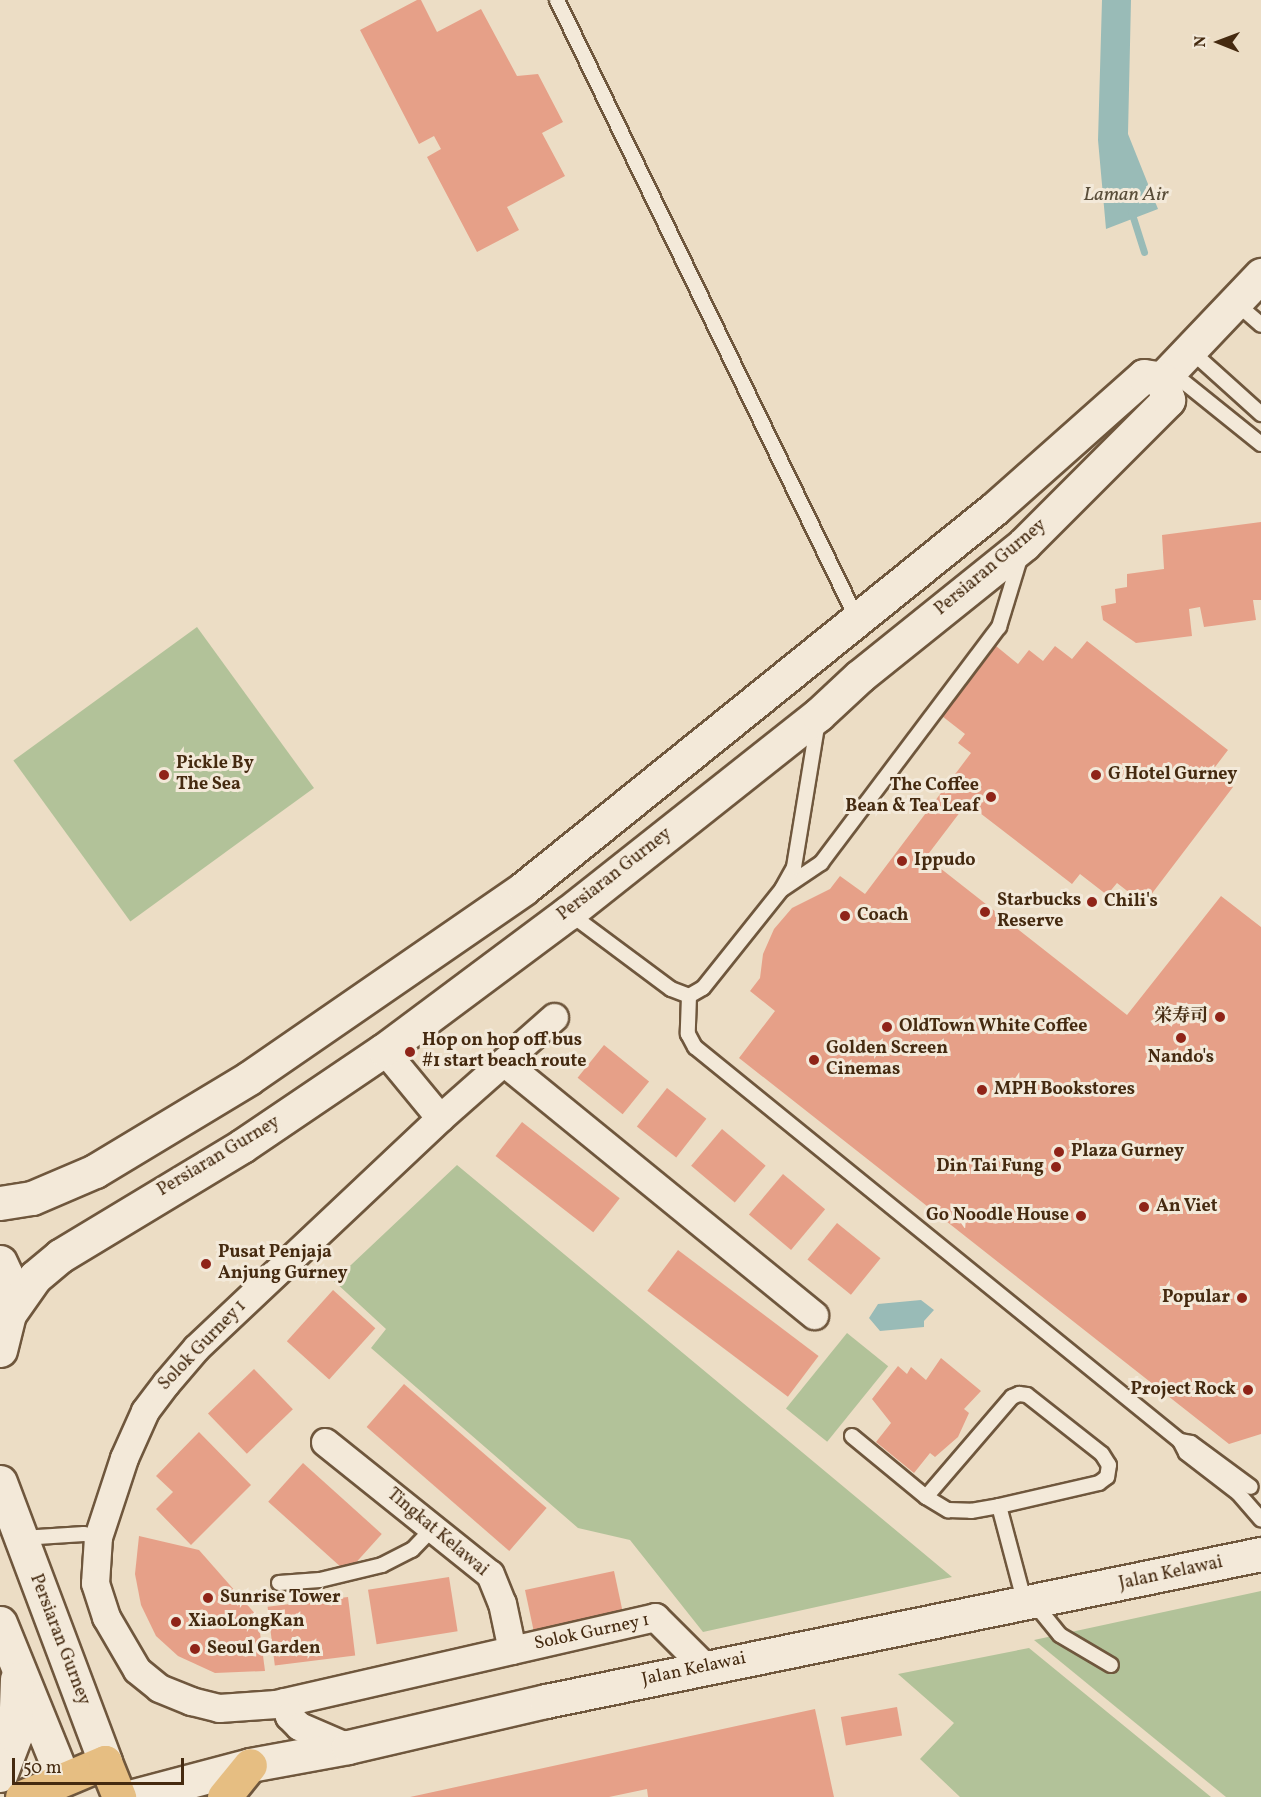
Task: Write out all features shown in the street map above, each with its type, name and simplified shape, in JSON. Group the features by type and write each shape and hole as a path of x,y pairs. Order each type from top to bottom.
{"main road":[{"path":"0,1203 32,1198 95,1171 258,1072 524,888 994,509 1144,376 1173,366 1261,275"},
{"name":"Persiaran Gurney","path":"9,1314 34,1277 60,1256 242,1146 384,1050 568,913 818,715 860,676 1024,544 1168,400 1173,366"},
{"path":"994,509 1024,544"},
{"path":"0,1262 6,1275 9,1314 0,1350"},
{"name":"Persiaran Gurney","path":"0,1482 119,1797"},
{"name":"Jalan Kelawai","path":"130,1797 250,1765 348,1747 706,1668 1261,1554"},
{"path":"0,1623 67,1787"},
{"path":"0,1775 15,1736 20,1698 15,1660"},
{"path":"22,1797 67,1787 105,1762"},
{"path":"224,1797 250,1765"}],"street":[{"name":"Solok Gurney 1","path":"554,1017 505,1063 440,1118 196,1348 166,1383 145,1410 98,1538 95,1583 106,1617 137,1670 159,1688 191,1701 219,1708 284,1702 655,1617 706,1668"},
{"path":"384,1050 440,1118"},
{"path":"505,1063 814,1315"},
{"name":"Tingkat Kelawai","path":"325,1442 490,1574 502,1603 512,1650"},
{"path":"284,1702 289,1716 299,1726 348,1747"}],"lane":[{"path":"557,0 858,619"},
{"path":"1236,303 1261,325"},
{"path":"1173,366 1261,414"},
{"path":"1173,366 1261,444"},
{"path":"782,889 821,863 999,627 1024,544"},
{"path":"689,996 710,982 782,889 798,850 818,715"},
{"path":"568,913 671,989 689,996"},
{"path":"689,996 688,1034 694,1047 1180,1441 1191,1443 1250,1488 1261,1519"},
{"path":"852,1436 926,1497 948,1510 971,1511 999,1506 1099,1483 1107,1477 1108,1465 1102,1454 1027,1395 1019,1394 1012,1397 926,1497"},
{"path":"999,1506 1030,1603 1060,1635 1111,1665"},
{"path":"279,1583 320,1580 382,1565 412,1550 433,1528"},
{"path":"20,1538 84,1534 98,1538"}],"green space":[{"name":"Pickle By The Sea","path":"197,627 314,788 130,921 13,760"},
{"path":"457,1165 952,1577 703,1632 630,1540 578,1528 371,1348 386,1329 334,1281"},
{"path":"847,1333 888,1366 827,1442 786,1408"},
{"path":"1261,1591 1261,1797 1226,1797 1034,1640"},
{"path":"1029,1648 1211,1797 960,1797 920,1759 954,1723 898,1674"}],"water":[{"name":"Laman Air","path":"1102,0 1131,0 1128,134 1158,209 1106,229 1098,140"},
{"path":"921,1300 934,1310 924,1321 924,1327 880,1331 869,1318 878,1304"}],"building":[{"path":"421,0 437,32 481,9 517,76 538,74 563,122 542,133 565,176 507,207 519,230 477,252 427,157 441,149 434,136 419,144 360,30"},
{"path":"1261,522 1261,600 1253,600 1256,620 1204,627 1200,607 1189,609 1192,636 1136,643 1103,620 1101,606 1116,603 1115,589 1127,587 1127,574 1164,569 1162,535"},
{"name":"Plaza Gurney","path":"1087,641 1228,750 1212,771 1233,787 1144,904 1117,883 1107,895 1080,874 1072,884 967,803 926,857 1127,1015 1221,896 1261,927 1261,1434 1229,1444 739,1058 775,1011 750,991 760,978 763,954 774,929 792,908 830,889 840,876 865,894 971,753 958,743 965,734 942,716 996,646 1018,664 1029,650 1043,661 1055,646 1072,659"},
{"path":"604,1045 649,1082 623,1114 578,1078"},
{"path":"667,1088 706,1119 676,1157 637,1127"},
{"path":"522,1122 620,1198 593,1232 496,1156"},
{"path":"722,1129 766,1166 735,1202 691,1166"},
{"path":"783,1174 825,1209 791,1250 749,1215"},
{"path":"837,1223 881,1258 851,1295 807,1260"},
{"path":"678,1250 819,1356 788,1397 647,1291"},
{"path":"333,1290 375,1328 329,1379 287,1341"},
{"path":"941,1358 981,1391 964,1409 969,1413 958,1437 935,1457 930,1453 914,1473 876,1442 891,1423 872,1399 898,1366 907,1374 911,1367 926,1380"},
{"path":"254,1369 293,1409 247,1454 208,1413"},
{"path":"404,1384 547,1508 509,1551 367,1427"},
{"path":"199,1432 251,1485 191,1545 156,1509 173,1492 156,1476"},
{"path":"303,1463 382,1534 347,1573 268,1502"},
{"path":"139,1536 199,1550 258,1617 265,1671 215,1673 178,1656 156,1636 141,1605 135,1574"},
{"path":"614,1571 623,1613 534,1632 525,1590"},
{"path":"449,1577 458,1631 377,1644 368,1590"},
{"path":"348,1597 355,1656 275,1665 268,1607"},
{"path":"897,1707 902,1736 846,1745 841,1717"},
{"path":"815,1709 834,1797 648,1797 647,1789 609,1797 410,1797"}],"waterway":[{"path":"1131,211 1144,252"}],"place":[{"name":"Pickle By The Sea","path":"164,775"},
{"name":"G Hotel Gurney","path":"1096,775"},
{"name":"The Coffee Bean & Tea Leaf","path":"991,797"},
{"name":"Ippudo","path":"902,861"},
{"name":"Chili's","path":"1092,902"},
{"name":"Starbucks Reserve","path":"985,912"},
{"name":"Coach","path":"845,916"},
{"name":"栄寿司","path":"1220,1017"},
{"name":"OldTown White Coffee","path":"887,1027"},
{"name":"Nando's","path":"1181,1038"},
{"name":"Hop on hop off bus #1 start beach route","path":"410,1052"},
{"name":"Golden Screen Cinemas","path":"814,1060"},
{"name":"MPH Bookstores","path":"982,1090"},
{"name":"Plaza Gurney","path":"1059,1152"},
{"name":"Din Tai Fung","path":"1056,1167"},
{"name":"An Viet","path":"1144,1207"},
{"name":"Go Noodle House","path":"1081,1216"},
{"name":"Pusat Penjaja Anjung Gurney","path":"206,1264"},
{"name":"Popular","path":"1242,1298"},
{"name":"Project Rock","path":"1248,1390"},
{"name":"Sunrise Tower","path":"208,1598"},
{"name":"XiaoLongKan","path":"176,1622"},
{"name":"Seoul Garden","path":"195,1649"}]}
